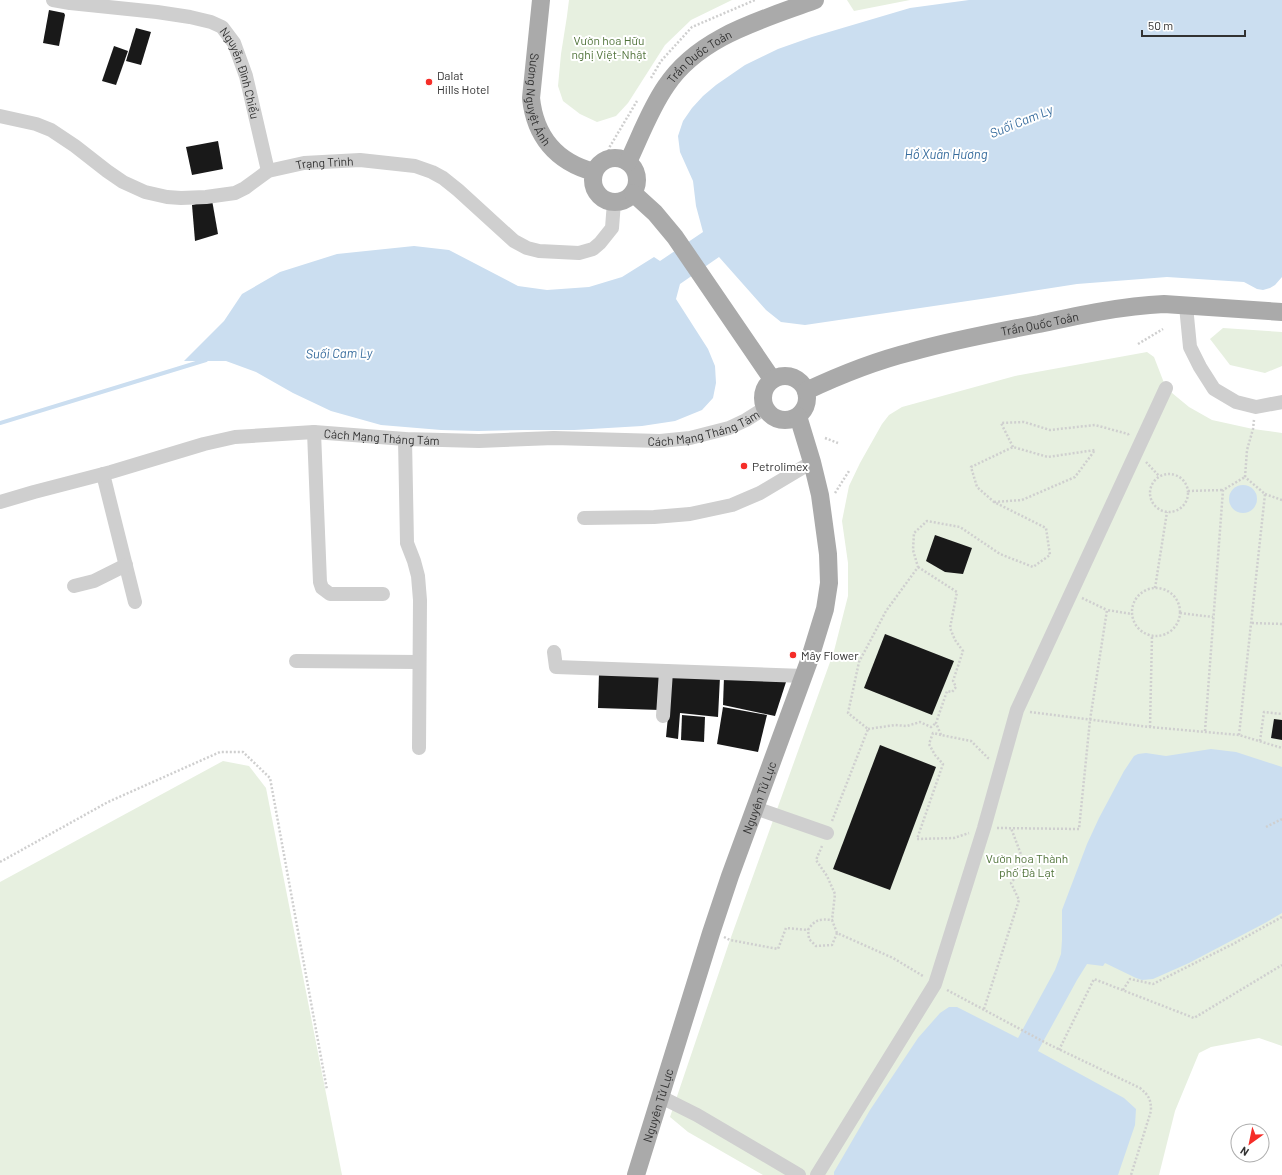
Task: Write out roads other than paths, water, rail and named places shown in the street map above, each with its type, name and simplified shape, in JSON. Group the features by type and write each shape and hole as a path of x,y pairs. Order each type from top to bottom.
{"main road":[{"name":"Sương Nguyệt Ánh","path":"541,0 531,98 536,121 541,133 555,151 572,164 594,172"},
{"name":"Trần Quốc Toản","path":"628,162 658,98 667,84 688,60 726,35 815,0"},
{"path":"615,158 628,162 633,167 637,180 633,193 628,198 621,201 614,202 603,199 598,195 593,184 594,172 597,166 608,159 615,158"},
{"path":"633,193 655,213 675,237 772,379"},
{"name":"Trần Quốc Toản","path":"806,391 837,377 910,352 981,335 1107,310 1164,304 1282,312"},
{"path":"785,375 798,380 806,391 806,405 803,411 792,419 779,419 773,417 765,408 763,402 764,390 767,384 778,376 785,375"},
{"name":"Nguyên Tử Lực","path":"636,1175 730,876 804,676 825,609 829,583 828,554 820,495 798,416"}],"street":[{"name":"Nguyễn Đình Chiểu","path":"53,0 190,17 211,22 222,27 234,43 246,76 268,171"},
{"name":"Trạng Trình","path":"0,116 36,124 51,130 123,182 145,192 167,197 206,197 235,193 245,188 268,171 304,163 360,160 415,166 443,178 514,241 527,248 539,251 579,253 593,249 612,228 614,202"},
{"path":"1186,306 1190,347 1214,390 1236,402 1256,407 1282,402"},
{"path":"818,1175 935,984 984,828 1017,710 1166,388"},
{"name":"Cách Mạng Tháng Tám","path":"0,502 103,474 204,444 235,437 314,432 405,439 479,441 554,438 660,441 690,438 729,428 746,420 765,408"},
{"path":"314,432 320,582 322,588 330,594 383,594"},
{"path":"405,439 407,543 418,576 420,600 419,748"},
{"path":"584,518 661,517 690,514 732,505 760,493 812,462"},
{"path":"103,474 135,602"},
{"path":"74,586 94,581 126,565"},
{"path":"554,652 556,667 804,676"},
{"path":"296,661 419,662"},
{"path":"663,716 666,671"},
{"path":"755,808 827,833"},
{"path":"661,1097 697,1115 799,1175"}],"water":[{"name":"Hồ Xuân Hương","path":"969,0 1282,0 1282,277 1275,285 1263,290 1257,289 1244,282 1167,277 1077,284 805,325 781,322 766,310 719,257 680,284 676,299 708,349 715,366 716,383 713,398 702,410 675,421 642,426 574,430 478,431 441,430 381,425 331,411 293,393 256,372 226,361 184,361 224,321 242,294 280,272 337,254 414,246 449,250 518,286 547,290 589,287 622,277 654,257 660,261 703,232 696,206 693,181 680,152 678,136 683,121 692,108 716,85 745,65 778,49 812,37 910,8"},
{"path":"1243,485 1253,489 1257,499 1253,509 1243,513 1233,509 1229,499 1233,489"},
{"path":"1211,749 1236,752 1282,767 1282,913 1189,963 1153,979 1142,980 1136,978 1105,963 1103,966 1087,964 1038,1051 1124,1098 1136,1109 1135,1125 1118,1175 834,1175 834,1172 870,1110 918,1038 940,1013 949,1007 957,1007 1018,1038 1055,970 1061,954 1062,910 1087,844 1124,771 1134,756 1146,753 1166,756"}],"waterway":[{"name":"Suối Cam Ly","path":"0,423 206,360"}],"place":[{"name":"Dalat Hills Hotel","path":"429,82"},
{"name":"Petrolimex","path":"744,466"},
{"name":"Mây Flower","path":"793,655"}],"park label":[{"name":"Vườn hoa Hữu nghị Việt-Nhật","path":"609,47"},
{"name":"Vườn hoa Thành phố Đà Lạt","path":"1027,865"}]}
